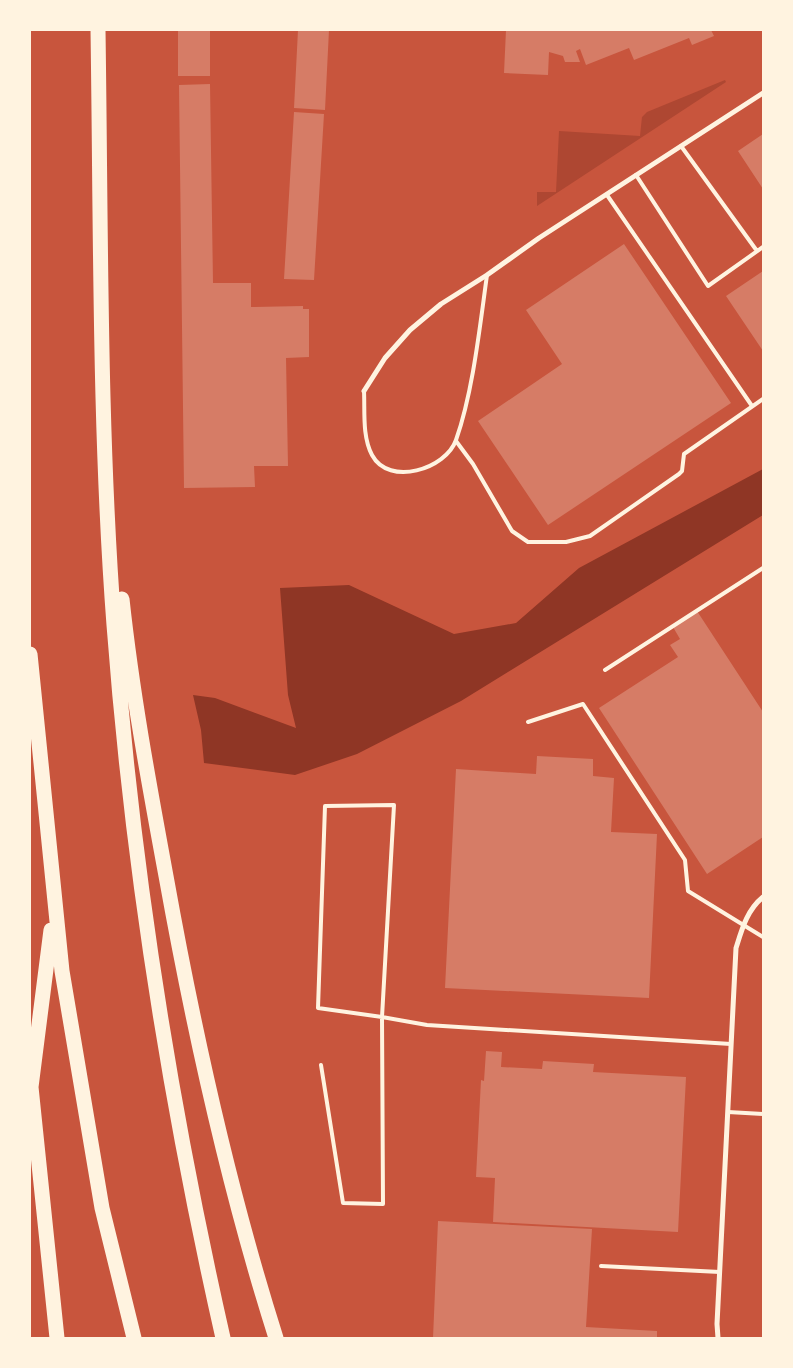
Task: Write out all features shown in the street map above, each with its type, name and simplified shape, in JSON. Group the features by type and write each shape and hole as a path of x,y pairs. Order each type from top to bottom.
{"highway":[{"path":"98,30 104,385 114,616 132,800 162,1016 183,1149 223,1338"},
{"path":"104,385 112,504 124,614 154,811 179,949 229,1176 254,1270 276,1338"},
{"path":"30,654 54,909 62,971 92,1152 116,1269 134,1338"},
{"path":"54,909 31,1087 57,1338"}],"street":[{"path":"364,391 385,358 410,330 440,304 763,93"},
{"path":"718,1338 736,948 743,926 754,905 763,897"}],"lane":[{"path":"682,146 757,251"},
{"path":"636,175 708,286 763,247"},
{"path":"607,195 752,406"},
{"path":"364,391 366,433 373,456 385,468 399,473 426,467 447,454 456,441 468,392 487,275"},
{"path":"456,441 473,464 512,531 528,542 566,542 590,536 679,474 682,471 684,454 763,399"},
{"path":"604,670 763,568"},
{"path":"528,722 583,704 685,860 688,891 763,937"},
{"path":"321,1065 343,1203 383,1204 382,1017 394,805 325,806 318,1008 382,1017 427,1025 731,1044"},
{"path":"728,1112 763,1114"},
{"path":"601,1266 720,1272"}],"shaded area":[{"path":"725,80 726,82 537,206 537,192 556,192 559,131 640,136 642,117 647,112"},
{"path":"763,469 763,515 461,701 357,754 295,775 204,763 201,730 193,695 215,698 296,728 288,695 280,588 349,585 454,634 516,623 579,568"}],"building":[{"path":"178,30 210,30 210,76 178,76"},
{"path":"298,30 329,30 325,110 294,108"},
{"path":"506,30 711,30 714,36 692,45 689,38 634,60 629,48 586,65 580,49 576,51 580,62 565,62 563,56 549,52 548,75 504,73"},
{"path":"210,84 213,283 251,283 251,307 303,306 303,309 309,309 309,357 286,358 288,466 254,466 255,487 184,488 179,85"},
{"path":"294,112 324,114 314,280 284,279"},
{"path":"763,134 763,189 738,151"},
{"path":"624,244 731,403 548,525 478,421 562,364 526,310"},
{"path":"763,271 763,351 726,296"},
{"path":"697,611 763,712 763,837 707,874 599,708 678,657 670,645 680,639 673,627"},
{"path":"537,756 593,759 593,776 614,778 611,832 657,834 649,998 445,988 456,769 536,774"},
{"path":"486,1051 502,1052 501,1067 542,1069 543,1061 594,1064 593,1072 686,1077 678,1232 493,1222 495,1178 476,1177 481,1080 484,1081"},
{"path":"438,1221 592,1229 586,1327 657,1331 657,1338 433,1338"}]}
